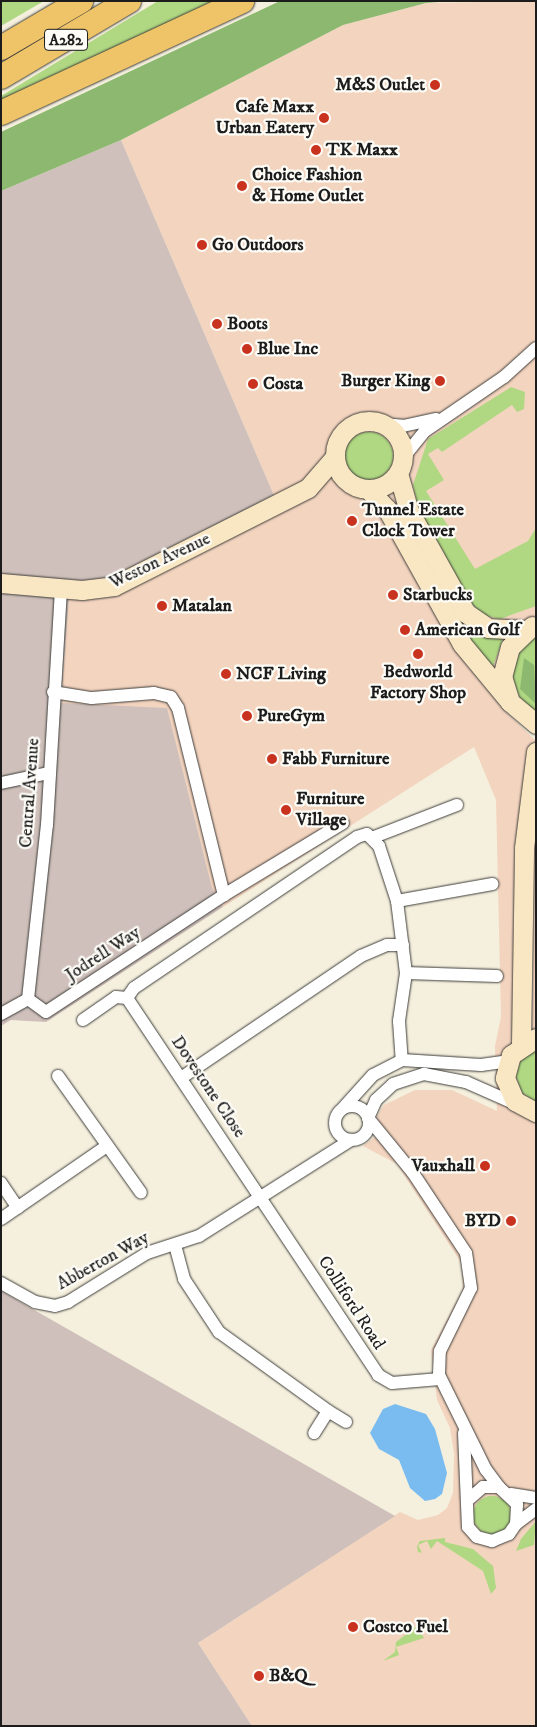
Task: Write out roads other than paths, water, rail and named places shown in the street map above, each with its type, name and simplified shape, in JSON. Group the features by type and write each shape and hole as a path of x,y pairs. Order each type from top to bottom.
{"highway":[{"name":"A282","path":"1,48 80,1"},
{"name":"A282","path":"1,77 129,1"},
{"path":"1,113 242,1"}],"street":[{"path":"369,490 387,485 441,418 504,378 536,348"},
{"path":"441,418 403,426 364,421 350,426 338,440 334,458 348,484 369,490 387,509 462,644 510,702 532,722 536,746"},
{"path":"382,424 400,440 401,466 408,509 466,613 488,628 530,627"},
{"name":"Weston Avenue","path":"308,488 334,458"},
{"name":"Weston Avenue","path":"1,583 61,589 120,584 308,488 348,484"},
{"name":"Central Avenue","path":"28,999 48,773 52,692 61,589"},
{"path":"510,702 503,686 504,661 530,627"},
{"path":"52,692 92,698 154,693 171,697 178,708 224,895 343,823"},
{"path":"320,1155 344,1107 373,1075 402,1060 481,1065 508,1060 528,1041 524,848 536,752"},
{"path":"1,783 48,773"},
{"path":"83,1020 116,997 127,998 134,988 357,837 374,837 457,805"},
{"path":"374,837 397,901 403,945 406,973 399,1021 402,1060"},
{"path":"397,901 492,884"},
{"name":"Jodrell Way","path":"28,999 46,1012 224,895"},
{"path":"181,1078 361,956 388,945 403,945"},
{"path":"406,973 497,976"},
{"name":"Dovestone Close","path":"127,998 260,1196"},
{"path":"1,1014 28,999"},
{"path":"508,1060 509,1091 529,1110"},
{"path":"355,1138 368,1129 368,1118 376,1100 393,1084 424,1074 466,1082 529,1110"},
{"path":"58,1076 140,1193"},
{"path":"344,1107 361,1108 401,1158 470,1265 471,1288 466,1304 440,1351 440,1379 464,1428 499,1488"},
{"path":"335,1123 341,1136 355,1138 401,1158"},
{"name":"Abberton Way","path":"1,1283 35,1302 62,1305 147,1253 176,1245 260,1196 320,1155 355,1138"},
{"path":"1,1219 107,1146"},
{"path":"1,1184 18,1208"},
{"name":"Colliford Road","path":"260,1196 378,1375 392,1383 440,1379"},
{"path":"176,1245 184,1279 220,1332 328,1411 346,1422"},
{"path":"314,1433 328,1411"},
{"path":"464,1428 466,1522 477,1537 497,1540 536,1509"},
{"path":"467,1501 483,1488 499,1488 511,1494 536,1498"},
{"path":"511,1494 517,1504 516,1524"}],"water":[{"path":"395,1404 426,1414 435,1429 447,1473 442,1494 435,1499 425,1501 410,1488 399,1460 379,1449 370,1433 383,1409"}],"place":[{"name":"M&S Outlet","path":"435,85"},
{"name":"Cafe Maxx Urban Eatery","path":"324,118"},
{"name":"TK Maxx","path":"316,150"},
{"name":"Choice Fashion & Home Outlet","path":"242,186"},
{"name":"Go Outdoors","path":"202,245"},
{"name":"Boots","path":"217,324"},
{"name":"Blue Inc","path":"247,349"},
{"name":"Burger King","path":"440,381"},
{"name":"Costa","path":"253,384"},
{"name":"Tunnel Estate Clock Tower","path":"352,521"},
{"name":"Starbucks","path":"393,595"},
{"name":"Matalan","path":"162,606"},
{"name":"American Golf","path":"405,630"},
{"name":"Bedworld Factory Shop","path":"418,654"},
{"name":"NCF Living","path":"226,674"},
{"name":"PureGym","path":"247,716"},
{"name":"Fabb Furniture","path":"272,759"},
{"name":"Furniture Village","path":"286,810"},
{"name":"Vauxhall","path":"485,1166"},
{"name":"BYD","path":"511,1221"},
{"name":"Costco Fuel","path":"353,1627"},
{"name":"B&Q","path":"259,1676"}]}
